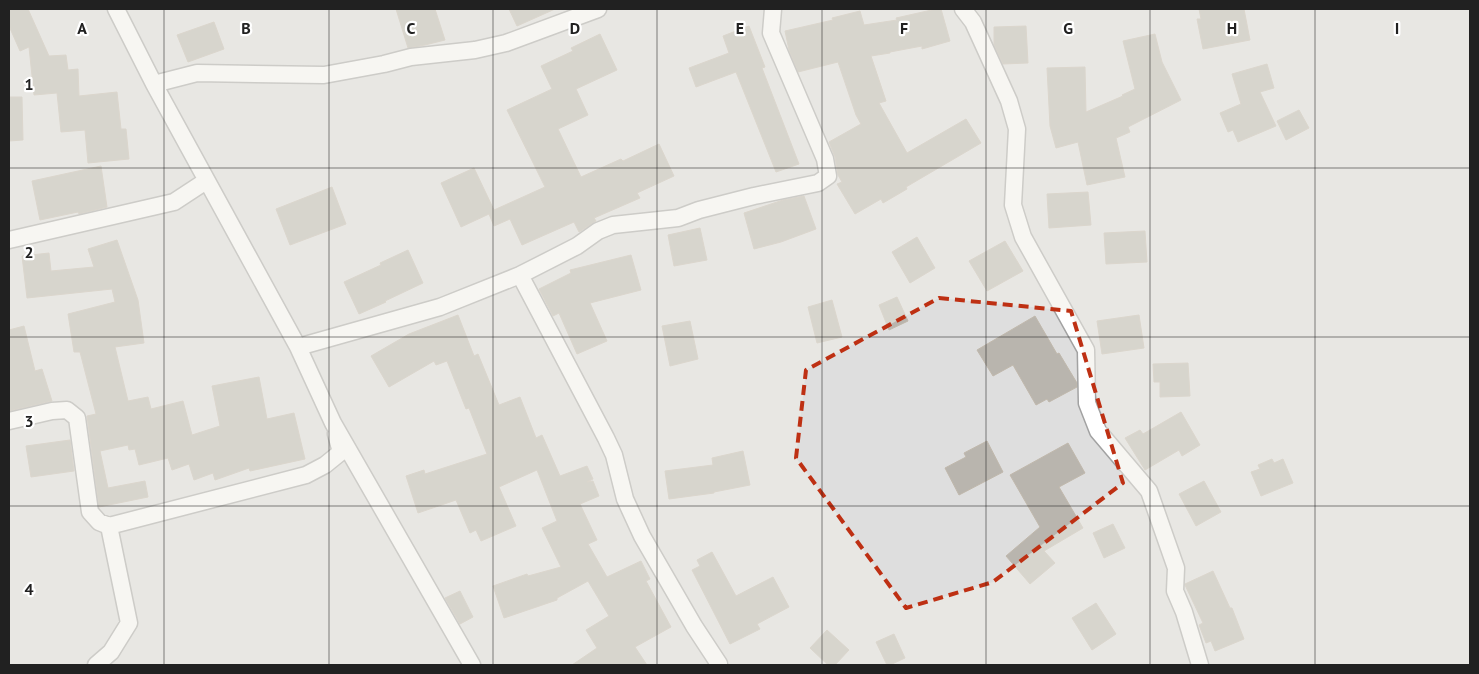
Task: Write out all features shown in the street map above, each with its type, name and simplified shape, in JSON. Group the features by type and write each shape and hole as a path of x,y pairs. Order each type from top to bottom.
{"street":[{"path":"116,9 206,181 298,347 333,423 472,665"},
{"path":"154,84 197,73 324,75 411,57 475,50 506,43 598,9"},
{"path":"298,347 440,308 520,276 613,225 678,218 754,196 818,183 828,176 825,160 771,33 773,9"},
{"path":"963,9 973,22 1009,101 1017,129 1013,205 1024,237 1086,350 1087,403 1098,430 1149,491 1176,568 1175,591 1184,612 1200,665"},
{"path":"9,240 174,202 206,181"},
{"path":"520,276 614,455 625,499 642,536 694,626 719,664 717,665"},
{"path":"9,421 52,411 67,410 76,418 90,512 99,522 109,526 306,475 325,465 341,452 333,423"},
{"path":"96,665 112,652 129,623 109,526"}],"highlighted area":[{"path":"939,298 1071,311 1123,483 993,582 906,608 796,458 806,370"}],"shaded area":[{"path":"9,9 1470,9 1470,665 9,665"}],"building":[{"path":"9,9 28,9 49,56 66,55 68,70 78,69 79,96 117,92 121,129 126,129 129,159 88,163 85,130 61,132 57,93 34,95 29,47 20,51 9,26"},
{"path":"396,9 435,9 445,40 408,48"},
{"path":"509,9 555,9 517,26"},
{"path":"941,9 950,41 922,49 922,46 871,56 886,101 879,103 907,153 966,119 981,143 906,187 907,189 883,203 881,199 855,214 837,184 842,182 838,175 835,157 829,142 861,124 856,115 838,62 798,72 789,50 785,31 833,20 832,18 860,11 864,25 897,20 896,18"},
{"path":"1199,9 1244,9 1250,40 1203,49 1197,19 1201,19"},
{"path":"214,22 224,49 188,62 177,35"},
{"path":"749,26 765,67 762,68 799,164 776,172 736,72 696,87 689,68 729,53 723,36"},
{"path":"1026,26 1028,63 1003,64 994,45 994,27"},
{"path":"600,34 617,70 576,89 588,115 558,129 581,177 621,159 623,161 659,144 674,176 637,193 640,198 594,218 596,221 579,232 574,222 522,245 510,219 494,226 489,214 461,227 441,183 474,168 494,210 545,187 507,110 552,89 541,66 573,51 571,48"},
{"path":"1155,34 1162,62 1181,100 1128,127 1130,132 1116,138 1125,177 1087,185 1078,142 1056,148 1050,126 1047,68 1085,67 1086,112 1135,89 1123,41"},
{"path":"1267,64 1274,88 1260,92 1276,126 1238,142 1233,130 1228,132 1220,113 1241,104 1232,74"},
{"path":"9,97 22,97 23,140 9,141"},
{"path":"1299,110 1309,128 1286,140 1277,121"},
{"path":"101,166 107,207 79,214 78,212 40,220 32,181"},
{"path":"332,187 346,224 290,245 276,209"},
{"path":"1088,192 1091,225 1049,228 1047,194"},
{"path":"804,196 816,229 781,242 754,249 744,213 783,200"},
{"path":"700,228 707,260 674,266 668,235"},
{"path":"1145,231 1147,262 1106,264 1104,233"},
{"path":"917,237 935,268 910,283 892,252"},
{"path":"117,240 138,300 144,343 115,347 128,401 148,397 151,409 183,401 192,435 220,426 212,386 259,377 267,419 294,413 305,459 250,471 249,468 215,480 213,473 194,480 189,464 172,470 168,458 139,465 135,449 129,450 128,445 100,451 108,488 145,481 148,497 99,507 87,416 96,414 80,352 74,352 68,314 115,302 112,289 27,298 22,256 49,253 51,271 94,267 88,249"},
{"path":"1005,241 1023,271 987,291 969,261"},
{"path":"408,250 423,283 359,314 344,282"},
{"path":"631,255 641,290 590,303 607,341 577,354 559,313 553,316 539,289 571,273 570,270"},
{"path":"897,297 908,321 889,330 879,305"},
{"path":"832,300 842,337 817,343 808,307"},
{"path":"458,315 474,356 478,354 499,405 520,397 536,438 542,435 560,476 587,466 593,479 587,482 593,481 599,496 580,504 597,540 588,544 607,577 641,561 650,579 646,581 671,627 635,647 647,665 572,665 597,648 586,630 609,616 588,581 557,598 557,600 504,618 493,586 527,574 528,576 561,567 542,528 557,521 537,470 499,487 516,526 481,541 476,530 470,533 456,500 418,513 406,476 424,470 425,474 487,454 469,408 466,409 447,361 436,365 434,361 389,387 371,356 409,334"},
{"path":"1139,315 1144,348 1102,354 1097,321"},
{"path":"1035,316 1057,354 1059,353 1077,383 1077,387 1049,402 1047,399 1036,405 1013,365 993,376 977,350"},
{"path":"690,321 698,359 670,366 662,326"},
{"path":"24,326 35,371 42,369 52,401 9,411 9,330"},
{"path":"1188,363 1190,396 1160,397 1160,382 1154,382 1153,364"},
{"path":"1181,412 1200,445 1182,456 1179,450 1145,470 1125,438 1140,430 1143,434"},
{"path":"70,440 74,471 31,477 26,446"},
{"path":"987,441 1003,472 959,495 945,468 966,457 964,453"},
{"path":"1068,443 1085,473 1059,487 1083,528 1044,551 1055,563 1030,584 1006,556 1040,527 1010,475"},
{"path":"743,451 750,485 714,493 669,499 665,471 713,465 712,458"},
{"path":"1272,459 1274,463 1283,459 1293,483 1261,496 1251,472 1260,469 1258,465"},
{"path":"1204,481 1221,512 1196,526 1179,494"},
{"path":"1113,524 1125,548 1104,558 1093,533"},
{"path":"712,552 736,596 773,577 789,607 757,624 760,629 730,644 692,570 700,566 697,560"},
{"path":"1213,571 1230,608 1232,608 1244,639 1215,651 1211,641 1206,643 1199,625 1203,623 1185,585"},
{"path":"460,591 473,617 460,624 445,598"},
{"path":"1096,603 1116,634 1092,650 1072,618"},
{"path":"827,630 849,650 835,665 828,665 810,648"},
{"path":"894,634 905,658 887,665 876,642"}]}
